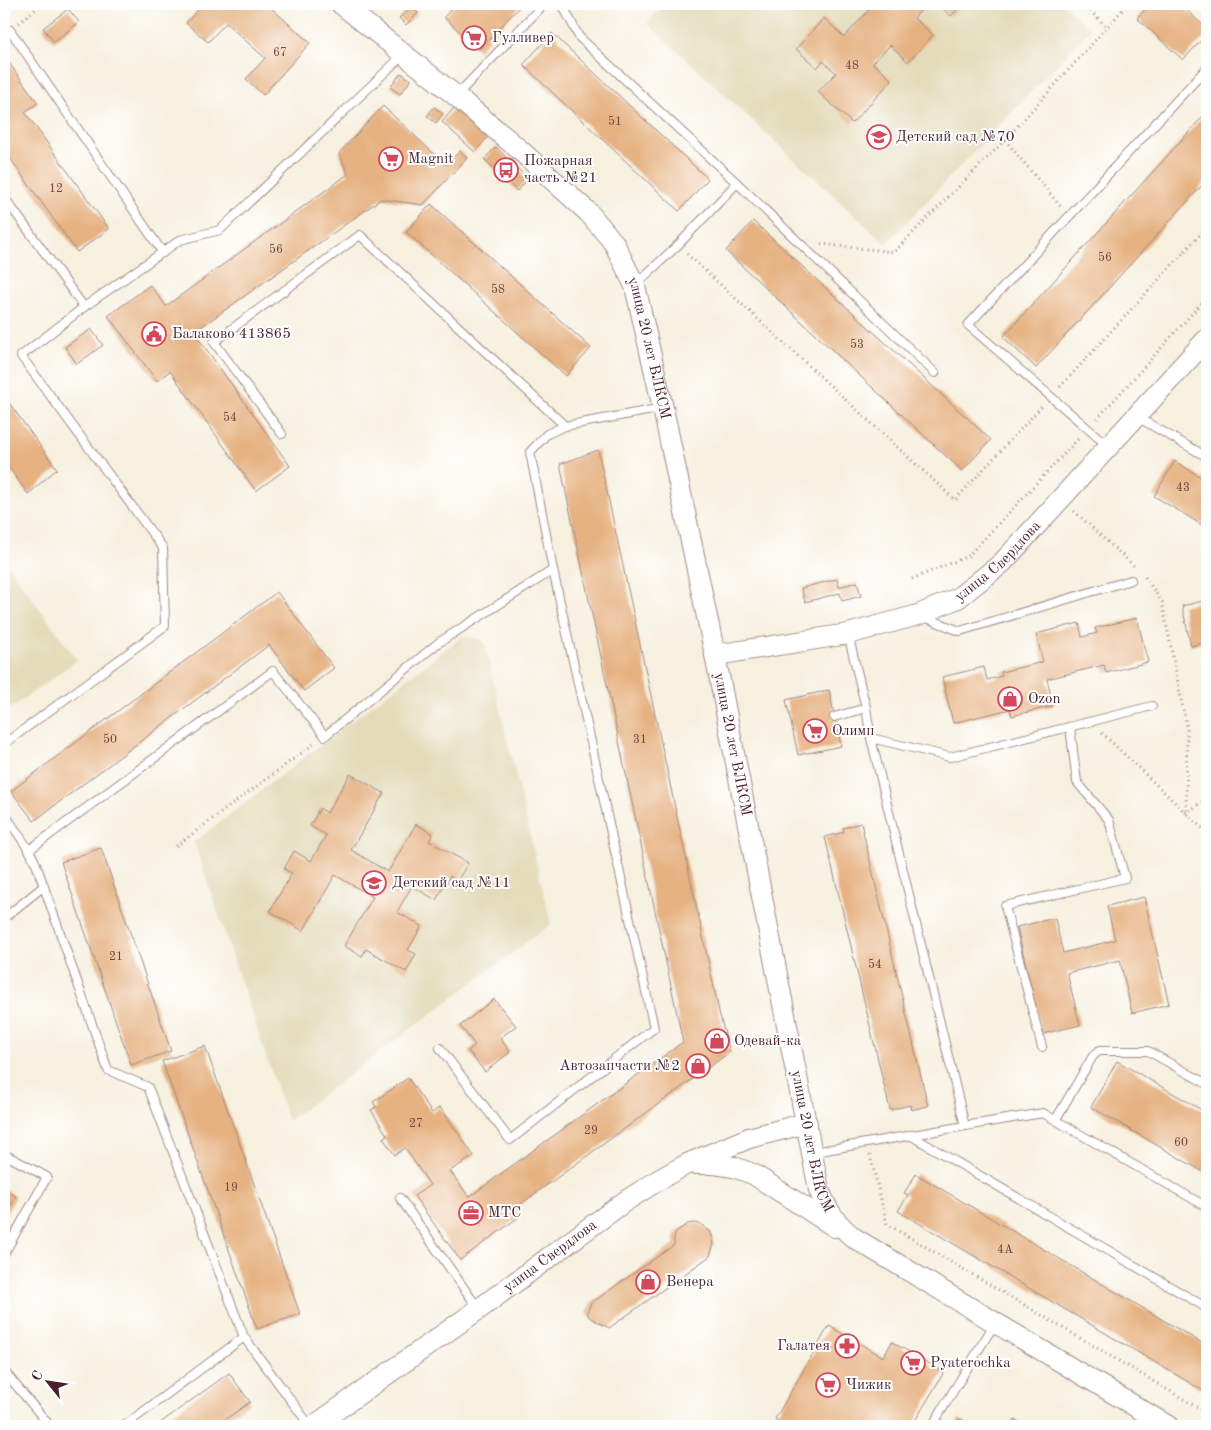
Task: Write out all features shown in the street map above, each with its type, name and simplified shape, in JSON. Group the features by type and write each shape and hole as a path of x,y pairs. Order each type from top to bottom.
{"street":[{"name":"улица 20 лет ВЛКСМ","path":"341,4 456,96 521,151 589,213 614,243 635,286 664,408 715,655 819,1190 828,1210 838,1224 854,1238 1168,1426"},
{"name":"улица Свердлова","path":"715,655 848,634 918,614 958,598 1002,563 1207,339"},
{"name":"улица Свердлова","path":"314,1426 479,1309 624,1202 687,1164 749,1138 807,1123"},
{"path":"687,1164 714,1164 734,1167 753,1174 854,1238"}],"lane":[{"path":"456,96 544,4"},
{"path":"562,4 579,37 737,183 935,374"},
{"path":"10,30 163,253"},
{"path":"4,744 165,626 163,548 22,356 84,307 180,240 220,230 404,54"},
{"path":"1108,446 968,325 1207,68"},
{"path":"635,286 678,245 737,183"},
{"path":"4,197 84,307"},
{"path":"282,434 214,342 360,235 565,426"},
{"path":"440,1048 510,1140 654,1028 553,570 530,452 547,434 565,426 664,408"},
{"path":"1136,416 1207,457"},
{"path":"29,850 273,671 325,736 438,643 553,570"},
{"path":"918,614 960,631 1131,580"},
{"path":"848,634 964,1126"},
{"path":"871,738 950,757 1152,706"},
{"path":"834,717 866,708"},
{"path":"1042,1047 1005,906 1125,878 1109,820 1077,782 1070,727"},
{"path":"4,813 29,850 44,886 108,1070 148,1087 244,1337 310,1426"},
{"path":"4,918 44,886"},
{"path":"1056,1119 1093,1056 1099,1051 1148,1051 1207,1084"},
{"path":"812,1152 1043,1113 1207,1207"},
{"path":"910,1135 1207,1308"},
{"path":"4,1154 47,1177 4,1254"},
{"path":"400,1198 479,1309"},
{"path":"932,1426 995,1323"},
{"path":"124,1426 244,1337"},
{"path":"4,1370 50,1426"}],"path":[{"path":"10,30 42,4"},
{"path":"1083,4 1107,27"},
{"path":"798,242 894,252 1005,140 1128,4"},
{"path":"1005,140 1069,217"},
{"path":"912,580 968,556 1088,429 1207,297"},
{"path":"1061,498 1138,570"},
{"path":"1145,576 1162,602 1188,728 1186,813"},
{"path":"1090,722 1207,832"},
{"path":"176,846 325,736"},
{"path":"1186,813 1207,798"},
{"path":"867,1143 887,1224 1207,1413"}],"shaded area":[{"name":"Детский сад №70","path":"665,4 1063,4 1091,29 886,244 647,23"},
{"path":"4,560 77,660 4,713"},
{"name":"Детский сад №11","path":"464,635 484,641 551,924 288,1121 194,842"}],"building":[{"path":"203,4 267,4 310,43 263,95 246,79 265,58 226,23 208,42 186,23"},
{"path":"456,4 522,4 479,50 444,17"},
{"path":"862,4 927,4 914,18 933,35 908,62 890,45 873,63 892,80 852,123 818,92 836,73 823,61 817,68 796,49 824,18 844,37 869,10"},
{"path":"937,4 962,4 951,16"},
{"path":"1150,4 1180,4 1207,29 1207,34 1183,60 1137,18"},
{"path":"411,7 418,13 406,25 399,18"},
{"path":"68,9 79,22 54,42 43,28"},
{"path":"552,33 708,179 679,211 523,65"},
{"path":"4,56 38,103 25,112 109,229 77,252 4,150"},
{"path":"401,73 411,80 400,94 390,87"},
{"path":"383,106 446,165 460,151 467,158 423,205 381,199 194,332 290,466 256,491 170,371 157,381 108,316 150,285 166,306 348,174 339,153"},
{"path":"434,107 443,114 436,123 427,116"},
{"path":"454,108 488,137 475,152 442,122"},
{"path":"1207,112 1207,180 1036,368 1003,337"},
{"path":"496,147 528,179 517,191 484,159"},
{"path":"431,204 591,348 566,376 406,232"},
{"path":"753,221 991,440 962,471 726,251"},
{"path":"91,329 103,345 77,364 65,347"},
{"path":"4,396 57,469 28,494 4,461"},
{"path":"598,450 720,1016 730,1052 514,1209 519,1217 460,1260 414,1196 430,1185 405,1148 395,1155 383,1138 387,1135 371,1110 376,1107 373,1102 408,1078 432,1113 440,1107 474,1156 450,1171 469,1197 683,1042 560,464"},
{"path":"1175,461 1207,481 1207,528 1154,496"},
{"path":"837,579 839,587 857,582 861,596 842,601 840,593 805,602 801,588"},
{"path":"277,592 334,668 304,691 269,645 34,821 11,791"},
{"path":"1207,600 1207,642 1191,646 1182,606"},
{"path":"1137,618 1148,662 1106,673 1104,665 1047,679 1053,706 1012,716 1010,709 953,723 942,677 984,667 987,680 1002,676 1001,672 1043,662 1036,634 1079,623 1082,637 1097,633 1095,628"},
{"name":"Олимп","path":"829,690 841,746 798,755 786,700"},
{"path":"350,774 384,793 351,850 388,872 416,824 433,834 429,841 468,863 457,881 450,876 436,900 412,886 397,912 422,926 408,950 416,954 406,972 366,949 362,956 344,946 373,897 335,875 303,931 270,911 292,873 284,869 294,851 311,861 326,835 310,826 320,808 327,813"},
{"path":"861,823 928,1106 911,1110 910,1105 890,1110 825,837 844,832 843,828"},
{"path":"101,848 171,1051 131,1065 61,862"},
{"path":"1144,897 1169,1004 1132,1013 1120,960 1067,973 1080,1025 1042,1034 1017,927 1055,918 1063,953 1115,940 1107,906"},
{"path":"494,999 516,1026 500,1038 510,1052 485,1072 468,1051 475,1045 460,1026"},
{"path":"205,1046 300,1314 257,1329 162,1061"},
{"path":"1117,1061 1207,1113 1207,1174 1091,1107"},
{"path":"916,1174 1207,1346 1207,1393 898,1211 908,1195 904,1193"},
{"path":"4,1189 16,1196 6,1214 4,1213"},
{"name":"Венера","path":"688,1224 700,1224 711,1232 714,1244 710,1256 609,1328 589,1317 587,1312 591,1303 674,1245 674,1237 677,1231"},
{"path":"829,1326 883,1357 892,1342 944,1372 912,1426 850,1426 846,1423 844,1426 788,1426 775,1419"},
{"path":"229,1373 250,1402 216,1426 156,1426"},
{"path":"959,1419 972,1426 954,1426"},
{"path":"1015,1420 1024,1425 1025,1423 1031,1426 1011,1426"}],"place":[{"name":"Гулливер","path":"474,38"},
{"name":"Детский сад №70","path":"879,137"},
{"name":"Magnit","path":"391,159"},
{"name":"Пожарная часть №21","path":"506,170"},
{"name":"Балаково 413865","path":"154,334"},
{"name":"Ozon","path":"1010,699"},
{"name":"Олимп","path":"815,731"},
{"name":"Детский сад №11","path":"374,883"},
{"name":"Одевай-ка","path":"717,1041"},
{"name":"Автозапчасти №2","path":"698,1066"},
{"name":"МТС","path":"471,1213"},
{"name":"Венера","path":"648,1282"},
{"name":"Галатея","path":"847,1346"},
{"name":"Pyaterochka","path":"913,1363"},
{"name":"Чижик","path":"828,1385"}]}
